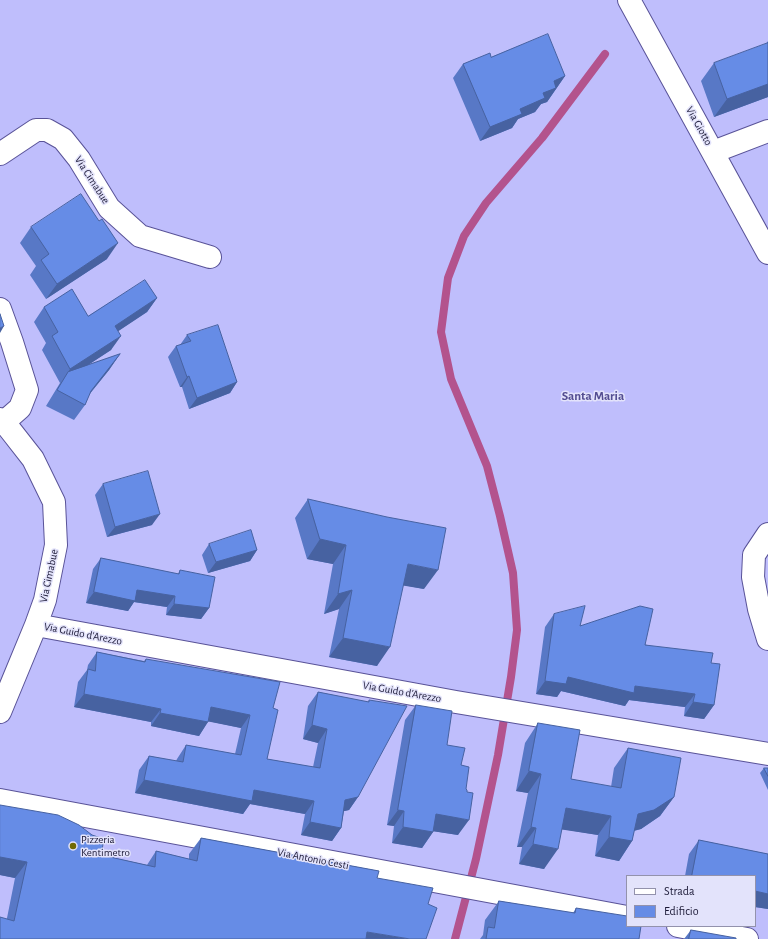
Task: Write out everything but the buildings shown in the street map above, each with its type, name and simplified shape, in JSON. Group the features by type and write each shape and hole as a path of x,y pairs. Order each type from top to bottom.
{"street":[{"name":"Via Giotto","path":"629,0 768,253"},
{"name":"Via Cimabue","path":"0,154 36,130 47,130 63,139 79,159 109,208 140,236 210,257"},
{"path":"713,152 768,132"},
{"name":"Via Cimabue","path":"0,310 27,390 20,408 2,421 34,459 54,502 56,545 45,600 0,712"},
{"path":"768,534 754,555 753,577 759,609 768,639"},
{"name":"Via Guido d'Arezzo","path":"36,625 456,702 768,754"},
{"name":"Via Antonio Cesti","path":"0,800 626,916"},
{"path":"683,927 747,939"}],"waterway":[{"path":"455,939 476,859 498,755 517,630 513,573 500,516 487,466 451,379 441,332 448,278 464,236 486,203 542,138 605,54"}],"place":[{"name":"Pizzeria Kentimetro","path":"73,846"}],"district":[{"name":"Santa Maria","path":"593,396"}]}
